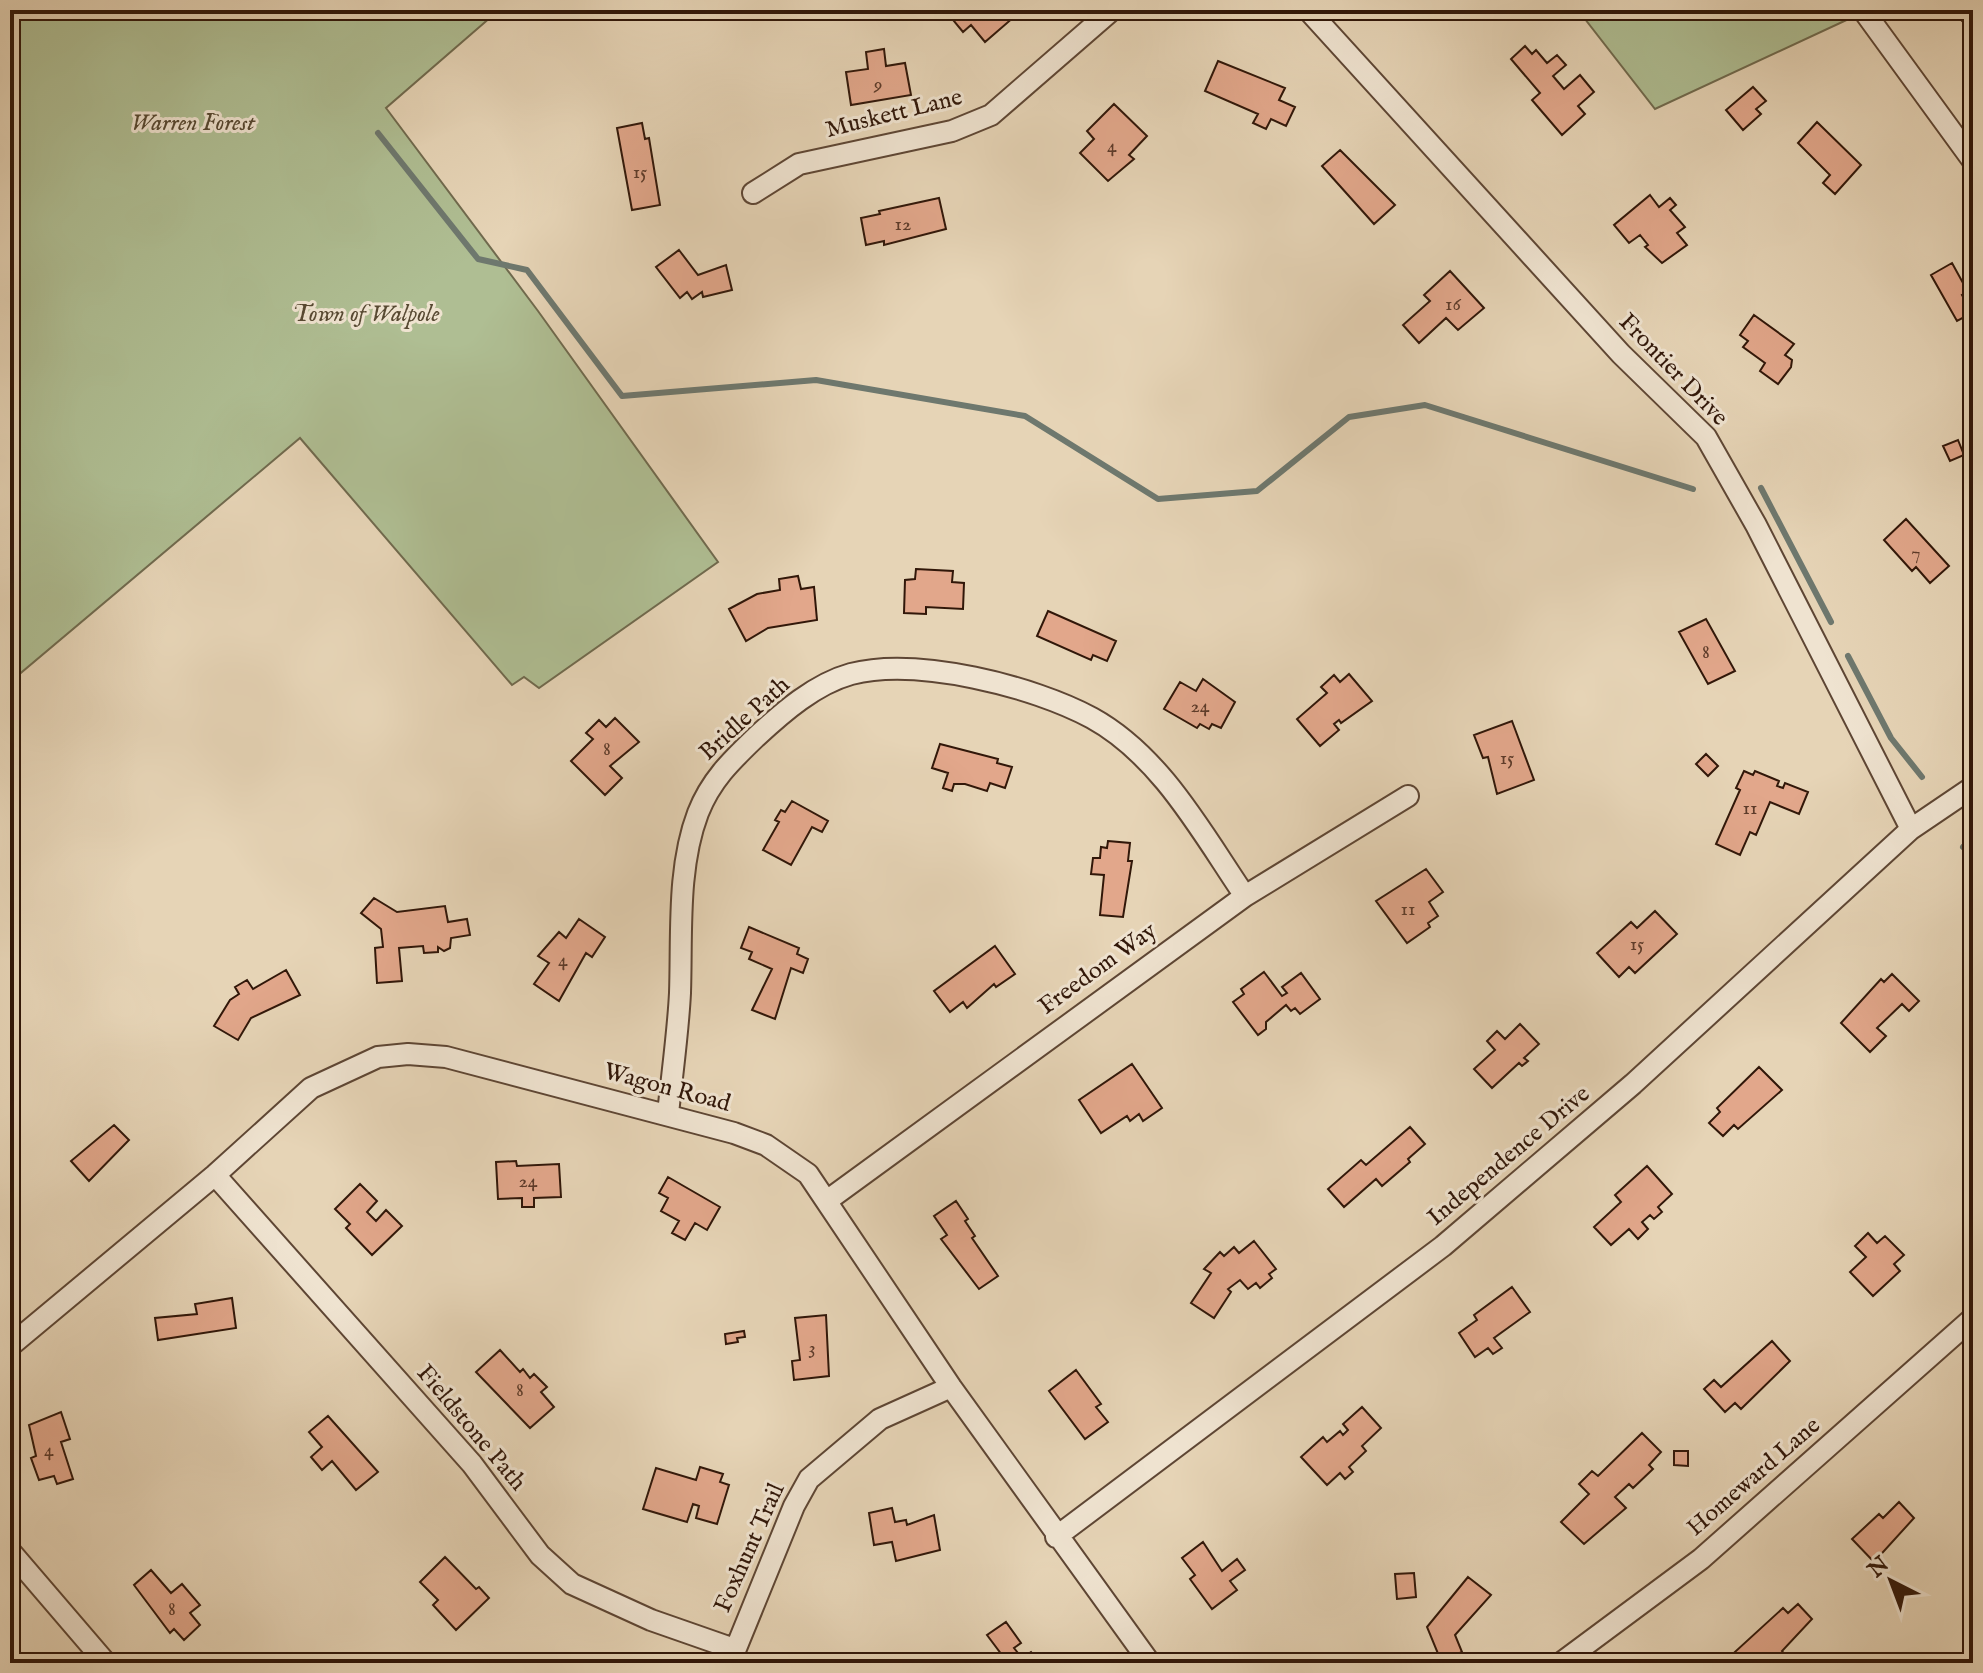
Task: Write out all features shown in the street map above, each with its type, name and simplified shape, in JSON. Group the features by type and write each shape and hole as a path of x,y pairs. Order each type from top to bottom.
{"street":[{"name":"Muskett Lane","path":"753,193 799,164 952,131 991,115 1112,10"},
{"name":"Frontier Drive","path":"1308,10 1621,354 1706,437 1756,525 1911,829"},
{"path":"1863,10 1973,161"},
{"name":"Bridle Path","path":"668,1114 680,995 688,845 699,812 716,775 765,728 805,696 849,675 890,668 952,675 1044,699 1093,719 1132,748 1168,785 1245,896"},
{"name":"Independence Drive","path":"1056,1537 1443,1246 1633,1084 1911,829 1973,787"},
{"name":"Freedom Way","path":"828,1200 1245,896 1408,796"},
{"name":"Wagon Road","path":"10,1346 215,1175 311,1088 378,1057 408,1054 446,1057 668,1114 766,1145 808,1174 951,1387 1056,1537 1150,1663"},
{"name":"Fieldstone Path","path":"215,1175 472,1464 551,1565 572,1584 732,1656"},
{"name":"Homeward Lane","path":"1561,1663 1701,1559 1973,1318"},
{"name":"Foxhunt Trail","path":"732,1656 794,1506 809,1479 880,1419 951,1387"},
{"path":"10,1551 106,1663"}],"green space":[{"name":"Town of Walpole","path":"10,10 499,10 386,108 538,311 718,562 539,688 524,677 512,685 300,438 10,682"},
{"path":"1578,10 1868,10 1655,109"}],"building":[{"path":"965,10 1008,10 1014,17 985,42 971,25 963,32 953,20"},
{"path":"1968,10 1973,10 1973,31 1960,19"},
{"path":"1525,46 1532,54 1536,50 1547,63 1557,55 1566,65 1553,76 1564,89 1580,75 1594,92 1578,106 1585,114 1562,135 1532,100 1540,93 1511,59"},
{"path":"884,49 886,66 905,63 911,95 851,105 846,72 868,69 866,52"},
{"path":"1218,61 1285,88 1279,100 1295,107 1286,126 1271,119 1266,129 1253,123 1258,114 1205,91"},
{"path":"1753,87 1766,101 1756,109 1761,114 1743,130 1726,110"},
{"path":"1114,104 1147,136 1129,155 1134,159 1108,181 1080,153 1094,139 1087,131"},
{"path":"1817,122 1861,165 1835,194 1823,183 1830,175 1798,143"},
{"path":"642,123 645,139 649,138 660,205 632,210 617,128"},
{"path":"1340,150 1395,205 1374,224 1322,166"},
{"path":"1650,195 1659,207 1670,198 1676,205 1670,210 1685,227 1677,233 1687,245 1662,263 1645,247 1648,245 1640,235 1629,243 1614,225"},
{"path":"939,198 946,229 884,245 884,241 866,245 861,218"},
{"path":"679,250 698,275 726,265 732,290 703,297 702,292 692,299 687,292 680,298 656,267"},
{"path":"1952,263 1968,292 1962,295 1972,313 1957,321 1931,275"},
{"path":"1450,271 1484,308 1458,330 1446,318 1419,343 1403,325 1430,301 1424,295"},
{"path":"1754,315 1794,344 1785,355 1792,360 1791,367 1778,384 1760,371 1765,363 1743,347 1748,341 1740,335"},
{"path":"1958,440 1964,455 1950,461 1943,446"},
{"path":"1906,519 1949,566 1930,583 1916,567 1912,571 1884,540"},
{"path":"916,569 953,571 952,582 964,583 963,609 926,607 926,614 904,613 905,580 915,579"},
{"path":"798,576 801,589 814,587 817,620 768,628 746,641 729,609 757,594 780,590 779,579"},
{"path":"1048,611 1116,641 1107,661 1093,655 1091,660 1037,636"},
{"path":"1706,619 1735,671 1708,684 1679,632"},
{"path":"1349,674 1372,701 1341,723 1339,720 1334,724 1339,730 1320,746 1297,719 1327,693 1321,687 1334,675 1340,682"},
{"path":"1203,679 1235,702 1221,728 1212,724 1209,729 1200,724 1197,728 1164,709 1180,682 1196,691"},
{"path":"615,718 639,742 610,766 622,778 605,795 571,761 593,739 586,733 599,720 606,727"},
{"path":"1512,721 1534,780 1497,794 1488,757 1483,758 1474,735"},
{"path":"940,744 998,759 997,763 1012,767 1005,788 990,783 987,791 965,784 954,784 952,791 943,788 948,773 932,768"},
{"path":"1706,754 1718,766 1708,776 1696,764"},
{"path":"1744,771 1753,775 1755,771 1779,781 1777,786 1783,788 1785,783 1808,792 1799,814 1770,802 1756,835 1750,832 1740,855 1716,844 1740,790 1736,788"},
{"path":"792,801 828,821 822,832 812,827 791,865 763,850 779,822 775,820"},
{"path":"1108,841 1130,843 1128,861 1132,861 1123,917 1100,915 1104,875 1091,874 1093,858 1100,858 1101,847 1107,848"},
{"path":"1426,869 1443,892 1429,902 1438,916 1428,923 1430,927 1407,943 1376,901"},
{"path":"374,898 397,912 445,906 448,922 467,919 470,935 451,938 450,948 444,951 438,947 438,952 424,953 423,946 399,948 402,981 377,983 375,948 383,947 381,929 361,913"},
{"path":"1655,911 1677,934 1635,973 1629,967 1619,977 1597,953 1631,922 1637,928"},
{"path":"579,919 605,937 592,957 586,953 559,1001 534,984 549,963 538,956 559,932 566,938"},
{"path":"749,927 799,948 797,954 808,959 803,973 791,968 775,1019 752,1010 772,969 749,959 752,952 741,948"},
{"path":"995,946 1015,974 996,987 994,984 967,1008 963,1002 950,1012 934,991"},
{"path":"286,970 300,995 251,1018 238,1040 214,1026 230,1000 239,994 235,987 247,980 253,989"},
{"path":"1264,972 1282,996 1287,993 1282,987 1301,973 1320,999 1300,1014 1286,1005 1266,1022 1266,1029 1258,1035 1233,1002 1244,994 1241,989"},
{"path":"1892,974 1919,1001 1909,1011 1902,1004 1877,1028 1886,1036 1870,1052 1841,1023 1881,979 1884,982"},
{"path":"1520,1024 1539,1044 1524,1058 1528,1061 1522,1066 1519,1063 1492,1088 1474,1069 1495,1050 1487,1041 1497,1031 1505,1039"},
{"path":"1132,1064 1162,1108 1143,1121 1139,1114 1130,1121 1127,1116 1101,1133 1079,1100"},
{"path":"1759,1067 1782,1090 1738,1129 1734,1125 1723,1136 1709,1123 1720,1112 1717,1108"},
{"path":"114,1125 129,1140 89,1181 71,1161"},
{"path":"1410,1127 1425,1144 1382,1186 1376,1179 1344,1207 1328,1189 1361,1160 1366,1165"},
{"path":"516,1161 517,1166 559,1164 561,1197 534,1198 534,1207 522,1207 522,1198 498,1199 496,1162"},
{"path":"1647,1166 1672,1194 1658,1207 1662,1212 1654,1219 1650,1215 1642,1222 1648,1229 1638,1239 1629,1229 1611,1245 1594,1227 1621,1202 1615,1195"},
{"path":"668,1177 720,1207 707,1230 695,1223 685,1240 672,1233 679,1221 661,1211 668,1198 659,1193"},
{"path":"360,1184 377,1201 367,1212 376,1221 386,1210 402,1226 372,1255 346,1228 350,1224 335,1209"},
{"path":"956,1201 968,1219 965,1221 975,1236 972,1238 998,1276 979,1289 941,1239 947,1235 934,1216"},
{"path":"1868,1233 1877,1243 1885,1236 1904,1255 1894,1264 1900,1271 1873,1296 1850,1272 1866,1257 1855,1246"},
{"path":"1254,1241 1276,1269 1269,1274 1272,1278 1260,1288 1256,1283 1248,1289 1240,1280 1228,1289 1231,1292 1214,1318 1191,1303 1211,1273 1204,1269 1220,1252 1224,1256 1234,1247 1239,1253"},
{"path":"1512,1287 1530,1312 1494,1338 1502,1348 1493,1354 1488,1348 1475,1357 1459,1333 1477,1320 1474,1315"},
{"path":"232,1298 236,1328 158,1340 155,1318 197,1314 195,1304"},
{"path":"826,1315 829,1376 794,1380 792,1361 800,1360 795,1318"},
{"path":"744,1331 745,1337 726,1344 725,1334"},
{"path":"1772,1341 1790,1361 1741,1409 1735,1403 1725,1412 1704,1389 1714,1380 1721,1387"},
{"path":"500,1350 520,1372 523,1369 530,1378 534,1374 547,1387 541,1392 554,1407 530,1428 476,1372"},
{"path":"1076,1370 1101,1404 1096,1407 1108,1422 1085,1439 1049,1391"},
{"path":"1362,1407 1381,1428 1362,1446 1366,1451 1349,1467 1353,1472 1345,1479 1340,1473 1327,1485 1301,1457 1323,1437 1327,1442 1340,1431 1343,1435 1348,1430 1343,1424"},
{"path":"61,1412 70,1439 61,1442 73,1479 57,1484 54,1476 39,1480 31,1458 36,1456 29,1425"},
{"path":"328,1416 378,1472 356,1490 332,1461 322,1470 311,1457 322,1447 309,1432"},
{"path":"1642,1433 1661,1452 1649,1465 1653,1469 1633,1488 1629,1484 1615,1497 1626,1508 1584,1544 1561,1522 1589,1494 1579,1484 1592,1471 1598,1476"},
{"path":"1674,1451 1688,1451 1688,1466 1674,1465"},
{"path":"700,1467 723,1474 720,1482 729,1485 717,1524 696,1518 699,1506 693,1504 687,1522 643,1509 656,1468 696,1480"},
{"path":"1899,1502 1914,1518 1874,1562 1852,1539 1879,1514 1883,1518"},
{"path":"892,1508 895,1522 906,1520 907,1525 934,1515 940,1550 896,1561 892,1542 874,1545 869,1513"},
{"path":"1203,1542 1222,1571 1237,1559 1245,1570 1230,1581 1237,1590 1212,1609 1190,1579 1195,1575 1182,1558"},
{"path":"445,1557 489,1598 456,1630 433,1605 438,1600 420,1582"},
{"path":"151,1570 171,1593 182,1584 200,1605 190,1613 200,1625 184,1640 174,1629 170,1633 134,1585"},
{"path":"1414,1573 1416,1597 1397,1599 1395,1574"},
{"path":"1468,1577 1491,1595 1455,1635 1462,1652 1441,1661 1427,1627"},
{"path":"1798,1604 1812,1619 1782,1651 1786,1656 1778,1663 1725,1661 1783,1608 1788,1613"},
{"path":"1006,1622 1021,1643 1014,1648 1022,1658 1031,1652 1039,1663 1008,1663 987,1635"}],"waterway":[{"path":"378,133 478,259 527,270 622,396 816,380 1025,416 1158,499 1257,491 1349,417 1425,405 1693,489"},
{"path":"1761,488 1831,622"},
{"path":"1848,656 1891,738 1922,777"},
{"path":"1963,847 1973,854"}],"park label":[{"name":"Warren Forest","path":"193,123"}]}
